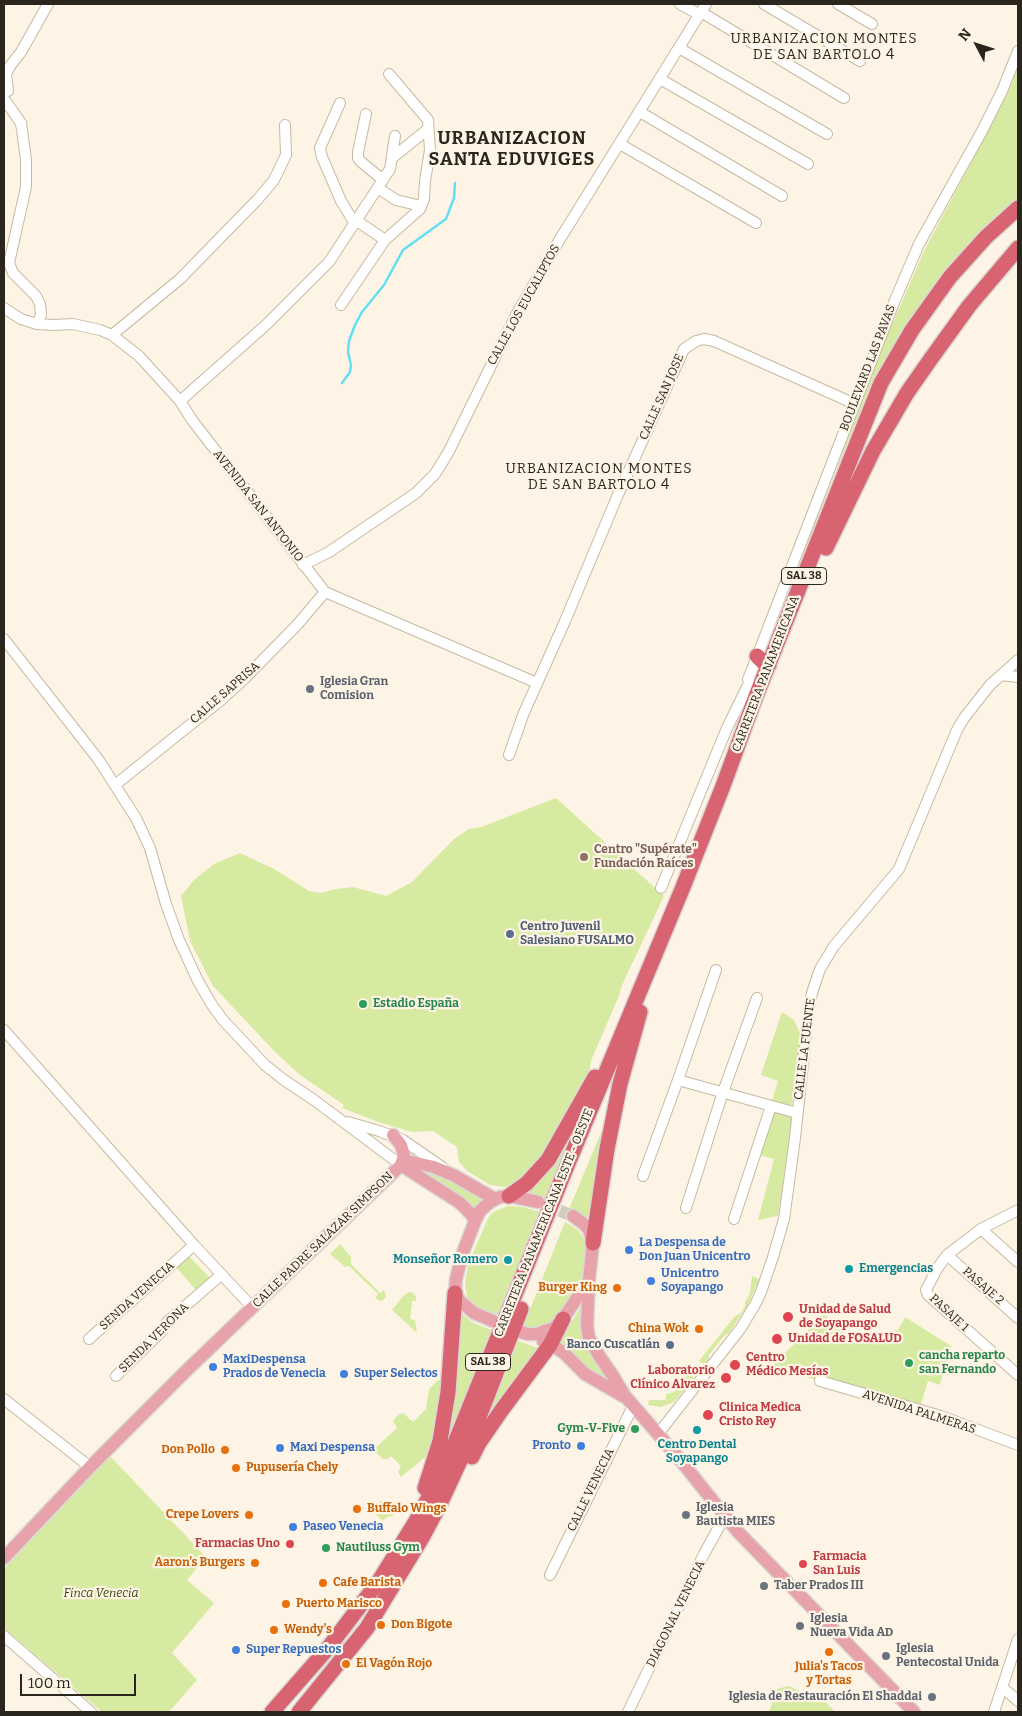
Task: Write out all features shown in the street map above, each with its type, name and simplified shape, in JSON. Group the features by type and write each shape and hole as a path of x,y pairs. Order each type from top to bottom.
{"highway":[{"name":"CARRETERA PANAMERICANA","path":"645,977 709,822 763,660 881,383 930,303 950,277 986,237 1018,208"},
{"name":"CARRETERA PANAMERICANA","path":"641,1008 822,557 865,467 888,424 930,360 969,306 1018,248"},
{"path":"502,1197 527,1183 548,1160 602,1065 645,977"},
{"name":"CARRETERA PANAMERICANA ESTE - OESTE","path":"272,1712 352,1618 379,1581 430,1496 455,1446 645,977"},
{"path":"593,1243 607,1149 620,1084 641,1008"},
{"name":"CARRETERA PANAMERICANA ESTE - OESTE","path":"299,1712 367,1628 423,1536 440,1504 472,1435 641,1008"},
{"path":"398,1550 424,1492 440,1442 448,1392 455,1293"},
{"path":"367,1628 385,1607 422,1550 460,1483 479,1443 550,1344 563,1319"}],"main road":[{"path":"393,1135 401,1145 404,1155 401,1165"},
{"path":"401,1165 418,1163 434,1166 502,1197 538,1202"},
{"path":"401,1165 460,1203 475,1221"},
{"name":"CALLE PADRE SALAZAR SIMPSON","path":"4,1558 90,1468 216,1342 401,1165"},
{"path":"493,1321 474,1313 465,1306 455,1293 458,1268 475,1221 480,1211 502,1197"},
{"path":"574,1216 589,1230 593,1243 587,1326 590,1338 598,1354 629,1401 760,1556 914,1712"},
{"path":"589,1280 558,1324 549,1330 537,1334 524,1333 550,1344 564,1353 585,1374 629,1401"},
{"name":"CALLE PADRE SALAZAR SIMPSON","path":"160,1398 188,1381 240,1329 248,1311"},
{"path":"188,1381 187,1377 189,1374 209,1355 216,1342"}],"street":[{"path":"37,324 41,315 40,304 36,296 13,273 9,263 26,186 26,160 21,123 6,95 6,74 21,52 48,4"},
{"path":"680,4 702,10 844,98"},
{"path":"764,4 860,61"},
{"path":"838,4 872,24"},
{"name":"CALLE LOS EUCALIPTOS","path":"303,565 329,552 416,493 435,474 448,453 516,315 560,239 702,10"},
{"path":"680,48 827,134"},
{"name":"BOULEVARD LAS PAVAS","path":"763,660 870,360 919,244 982,131 1002,91 1018,51"},
{"path":"341,305 386,240 414,215 424,199 430,150 428,120 389,74"},
{"path":"660,79 808,164"},
{"path":"340,103 320,148 322,157 341,201 356,223 386,240"},
{"path":"640,112 782,196"},
{"path":"366,114 358,158 396,200 421,206"},
{"path":"112,335 180,279 274,180 286,156 285,126"},
{"path":"392,158 428,129"},
{"path":"180,401 267,324 329,262 390,169 396,136"},
{"path":"620,144 756,223"},
{"name":"AVENIDA SAN ANTONIO","path":"4,308 21,319 37,324 73,324 112,335 139,356 180,401 192,420 325,592 537,683"},
{"name":"CALLE SAN JOSE","path":"509,755 537,683 565,622 617,497 684,349 696,341 704,339 714,341 855,404"},
{"name":"CALLE SAPRISA","path":"115,785 221,700 245,678 297,625 325,592"},
{"path":"4,639 84,741 115,785 143,831 179,940 198,981 223,1020 265,1065 401,1165"},
{"name":"CALLE LA FUENTE","path":"658,1434 741,1328 760,1296 784,1219 809,1007 820,969 834,946 899,869 957,730 976,701 1018,660"},
{"path":"1001,675 1018,677"},
{"path":"660,888 727,728 753,690"},
{"path":"643,1176 716,970"},
{"path":"686,1208 723,1092 757,998"},
{"path":"4,1030 194,1245 217,1278 248,1311"},
{"path":"678,1080 797,1113"},
{"path":"734,1219 771,1106"},
{"path":"340,1120 393,1135 455,1176"},
{"path":"947,1255 981,1229 1018,1210"},
{"path":"981,1229 1018,1262"},
{"name":"SENDA VENECIA","path":"89,1339 194,1245"},
{"name":"PASAJE 1","path":"947,1255 926,1290 928,1295 1018,1375"},
{"name":"PASAJE 2","path":"947,1255 1018,1318"},
{"name":"SENDA VERONA","path":"116,1376 161,1332 168,1321 217,1278"},
{"name":"AVENIDA PALMERAS","path":"820,1381 941,1416 1018,1445"},
{"path":"4,1399 90,1468"},
{"name":"CALLE VENECIA","path":"550,1575 629,1401"},
{"name":"DIAGONAL VENECIA","path":"628,1712 704,1554 725,1516"},
{"path":"4,1636 91,1712"},
{"path":"994,1712 1016,1652 1018,1639"},
{"path":"1002,1686 1018,1701"}],"green space":[{"path":"1018,62 1018,208 912,330 769,665 761,660 830,487 876,362 924,251 1012,84"},
{"path":"556,798 664,896 622,985 591,1061 590,1069 543,1153 520,1179 506,1187 490,1185 467,1171 459,1162 457,1147 433,1131 412,1132 378,1122 342,1108 344,1105 300,1075 276,1053 213,986 190,941 181,896 194,880 214,864 240,853 276,870 309,891 321,893 353,887 386,896 412,882 454,839 469,829 481,827"},
{"path":"782,1012 794,1020 802,1037 791,1109 771,1104 778,1081 761,1075"},
{"path":"594,1087 549,1201 520,1194"},
{"path":"613,1104 591,1225 580,1212 569,1209"},
{"path":"770,1109 791,1115 792,1123 778,1216 758,1220 774,1159 755,1154"},
{"path":"430,1169 487,1201 477,1213 418,1171"},
{"path":"508,1206 523,1207 540,1212 498,1319 480,1311 470,1303 467,1298 465,1284 468,1264 488,1218 493,1212"},
{"path":"565,1222 578,1230 584,1239 586,1246 585,1266 582,1277 555,1322 532,1330 522,1329"},
{"path":"340,1244 351,1257 351,1264 380,1293 384,1290 386,1297 383,1300 380,1301 375,1298 378,1294 349,1266 345,1267 330,1254"},
{"path":"189,1256 210,1278 196,1290 176,1267"},
{"path":"752,1276 759,1280 748,1305 729,1333 724,1336 709,1355 708,1361 705,1364 701,1363 699,1361 735,1316 741,1313 750,1293"},
{"path":"409,1292 413,1293 416,1297 416,1301 412,1301 410,1319 415,1320 417,1333 392,1310 403,1296"},
{"path":"584,1302 605,1372 603,1376 599,1377 559,1342"},
{"path":"460,1312 473,1323 494,1331 444,1462 453,1413"},
{"path":"824,1314 852,1340 898,1330 905,1317 951,1346 940,1385 928,1381 919,1410 771,1367"},
{"path":"516,1340 543,1350 474,1440"},
{"path":"689,1372 692,1372 693,1379 674,1402 661,1407 648,1405 649,1400 666,1400 666,1394 674,1392 682,1385"},
{"path":"438,1380 443,1382 435,1449 401,1477 398,1472 401,1466 391,1456 383,1459 373,1450 397,1428 393,1421 399,1414 403,1413 413,1422 426,1409 429,1389"},
{"name":"Finca Venecia","path":"110,1456 206,1557 187,1580 214,1603 172,1653 197,1680 169,1712 102,1712 4,1628 4,1569"},
{"path":"380,1501 385,1502 394,1512 393,1516 387,1517 383,1521 372,1511"},
{"path":"788,1686 802,1692 813,1692 823,1699 835,1712 769,1712 777,1689"}],"waterway":[{"path":"342,383 350,372 349,341 362,312 384,285 403,250 446,219 454,198 455,183"}],"tunnel":[{"path":"543,1204 573,1216"}],"place":[{"name":"Iglesia Gran Comision","path":"310,689"},
{"name":"Centro \"Supérate\" Fundación Raíces","path":"584,857"},
{"name":"Centro Juvenil Salesiano FUSALMO","path":"510,934"},
{"name":"Estadio España","path":"363,1004"},
{"name":"La Despensa de Don Juan Unicentro","path":"629,1250"},
{"name":"Monseñor Romero","path":"508,1260"},
{"name":"Emergencias","path":"849,1269"},
{"name":"Unicentro Soyapango","path":"651,1281"},
{"name":"Burger King","path":"617,1288"},
{"name":"Unidad de Salud de Soyapango","path":"788,1317"},
{"name":"China Wok","path":"699,1329"},
{"name":"Unidad de FOSALUD","path":"777,1339"},
{"name":"Banco Cuscatlán","path":"670,1345"},
{"name":"cancha reparto san Fernando","path":"909,1363"},
{"name":"Centro Médico Mesías","path":"735,1365"},
{"name":"MaxiDespensa Prados de Venecia","path":"213,1367"},
{"name":"Super Selectos","path":"344,1374"},
{"name":"Laboratorio Clínico Alvarez","path":"726,1378"},
{"name":"Clinica Medica Cristo Rey","path":"708,1415"},
{"name":"Gym-V-Five","path":"635,1429"},
{"name":"Centro Dental Soyapango","path":"697,1430"},
{"name":"Pronto","path":"581,1446"},
{"name":"Maxi Despensa","path":"280,1448"},
{"name":"Don Pollo","path":"225,1450"},
{"name":"Pupusería Chely","path":"236,1468"},
{"name":"Buffalo Wings","path":"357,1509"},
{"name":"Crepe Lovers","path":"249,1515"},
{"name":"Iglesia Bautista MIES","path":"686,1515"},
{"name":"Paseo Venecia","path":"293,1527"},
{"name":"Farmacias Uno","path":"290,1544"},
{"name":"Nautiluss Gym","path":"326,1548"},
{"name":"Aaron's Burgers","path":"255,1563"},
{"name":"Farmacia San Luis","path":"803,1564"},
{"name":"Cafe Barista","path":"323,1583"},
{"name":"Taber Prados III","path":"764,1586"},
{"name":"Puerto Marisco","path":"286,1604"},
{"name":"Don Bigote","path":"381,1625"},
{"name":"Iglesia Nueva Vida AD","path":"800,1626"},
{"name":"Wendy's","path":"274,1630"},
{"name":"Super Repuestos","path":"236,1650"},
{"name":"Julia's Tacos y Tortas","path":"829,1652"},
{"name":"Iglesia Pentecostal Unida","path":"886,1656"},
{"name":"El Vagón Rojo","path":"346,1664"},
{"name":"Iglesia de Restauración El Shaddai","path":"932,1697"}],"district":[{"name":"URBANIZACION MONTES DE SAN BARTOLO 4","path":"824,48"},
{"name":"URBANIZACION SANTA EDUVIGES","path":"512,149"},
{"name":"URBANIZACION MONTES DE SAN BARTOLO 4","path":"599,478"}]}
